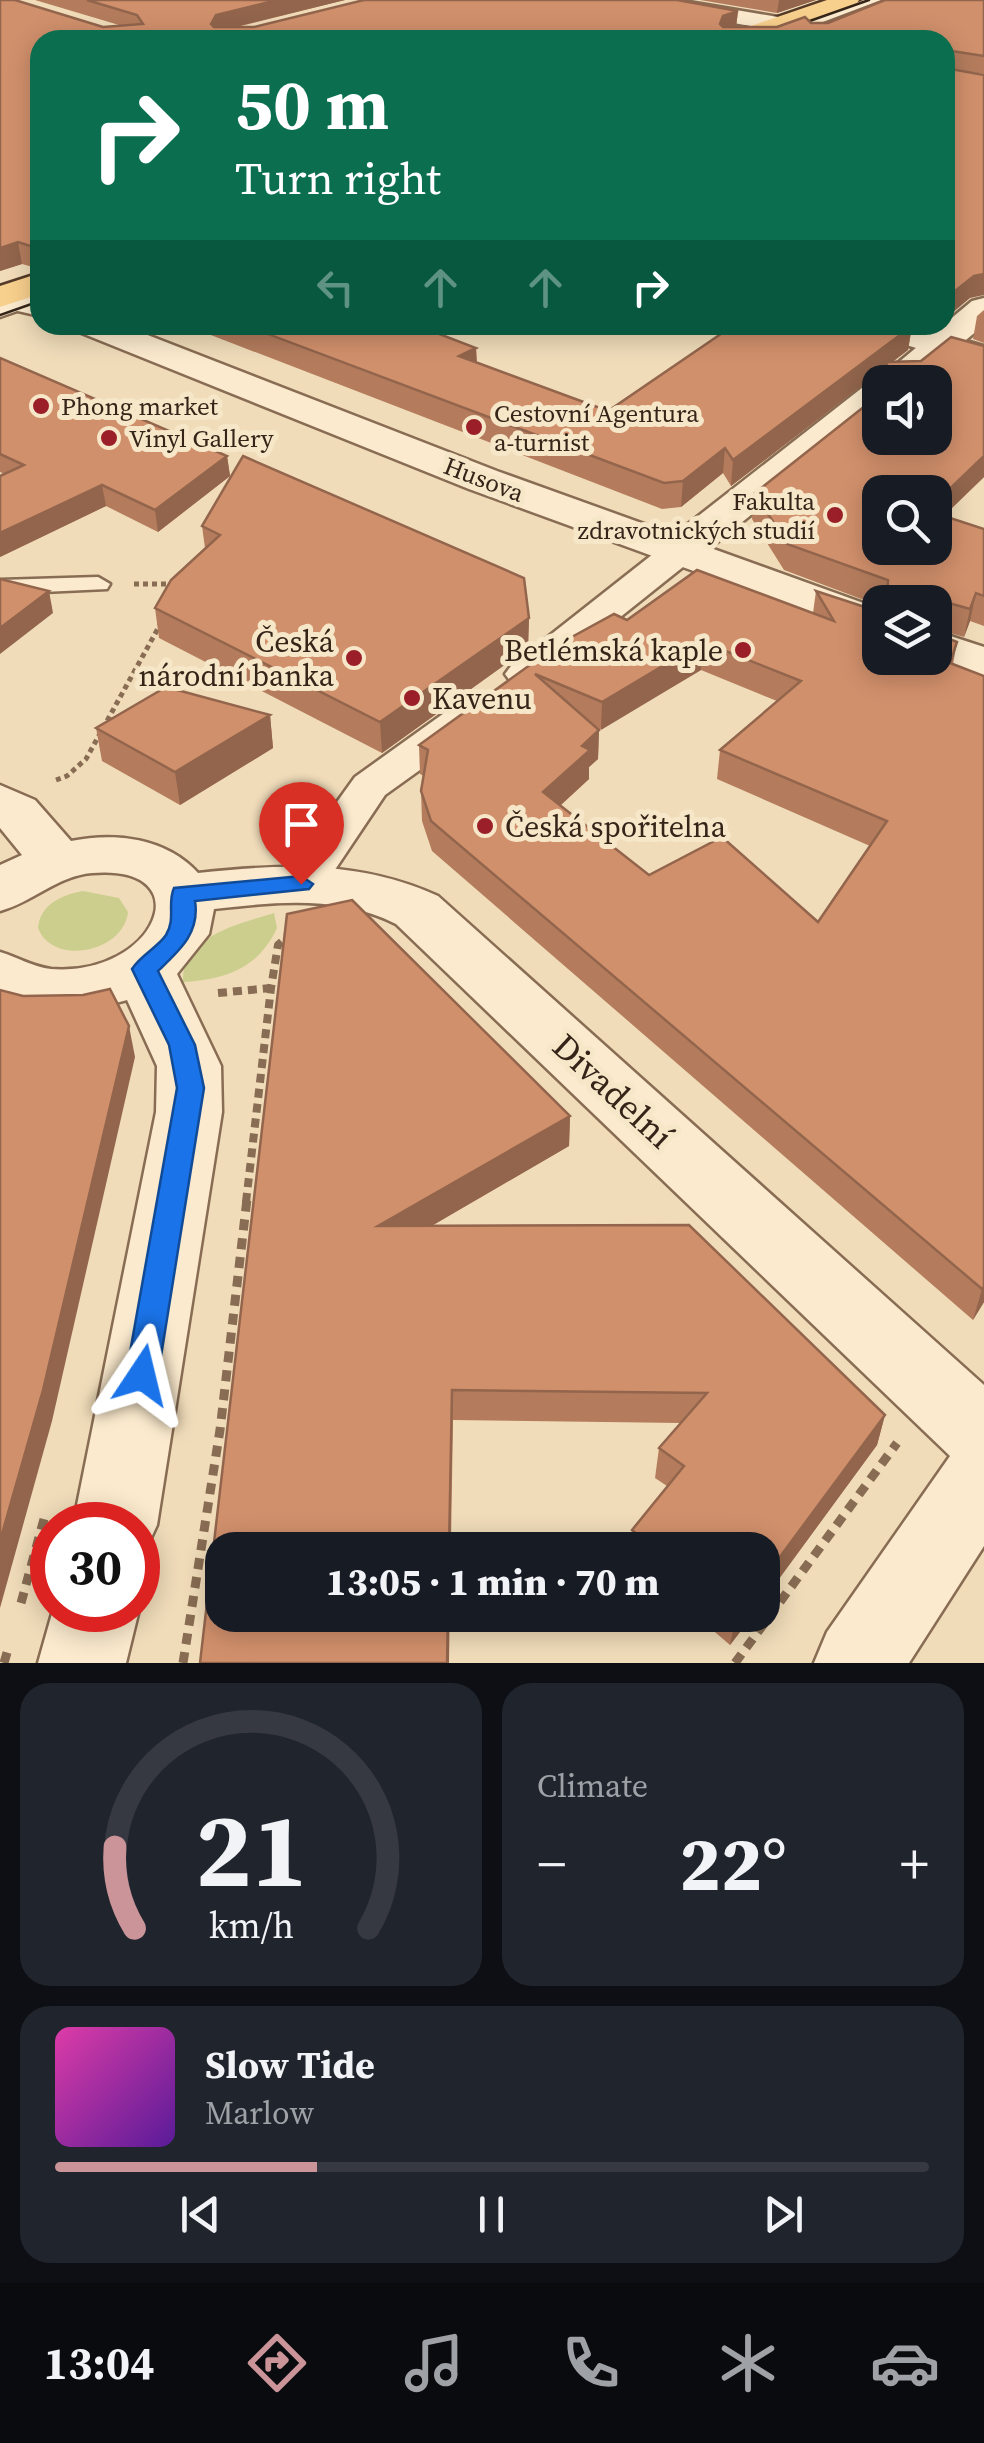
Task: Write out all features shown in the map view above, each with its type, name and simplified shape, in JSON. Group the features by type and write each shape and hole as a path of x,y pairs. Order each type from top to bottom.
{"main road":[{"path":"797,30 848,0"},
{"path":"807,30 901,0"},
{"path":"0,326 21,300"}],"street":[{"path":"640,0 758,30"},
{"path":"955,332 984,308"},
{"name":"Husova","path":"117,335 465,472 862,618"},
{"path":"909,335 984,357"},
{"path":"913,365 951,335"},
{"path":"301,884 370,786 523,676 862,406"},
{"path":"952,651 984,663"},
{"path":"0,802 16,812 58,861"},
{"path":"0,892 26,874 58,861 111,855 142,861 168,874 182,894 185,916 177,938 144,969 112,983 75,990 39,989 0,973"},
{"name":"Divadelní","path":"182,894 301,884 381,892 417,910 984,1436"},
{"path":"119,1502 190,1112 189,1066 144,969"},
{"path":"858,1663 984,1475"},
{"path":"82,1663 90,1632"}],"lane":[{"path":"802,30 875,0"},
{"path":"0,587 98,584"}],"path":[{"path":"176,598 184,584"},
{"path":"86,759 167,613"},
{"path":"184,1663 220,1430 271,988 213,994"},
{"path":"735,1663 898,1442"}],"green space":[{"path":"83,891 119,898 128,912 124,926 102,945 87,950 58,948 38,928 43,913 53,902"},
{"path":"274,913 277,928 250,962 213,978 183,982 191,953 202,943 229,928"}],"building":[{"path":"0,0 15,0 103,27 143,24 137,15 87,0 278,0 216,15 211,24 254,27 364,0 677,0 738,11 723,16 723,27 777,27 805,17 811,23 828,23 885,0 984,0 984,56 955,52 955,30 30,30 30,246 18,242 0,248"},
{"path":"955,70 984,75 984,274 974,276 955,291"},
{"path":"271,335 442,335 476,348 459,356 608,411 719,335 900,335 733,460 725,448 683,481 664,483"},
{"path":"951,337 984,346 984,456 952,487 952,475 862,475 862,565 952,565 952,519 984,529 984,596 976,593 970,609 952,604 952,585 888,585 888,580 787,544 755,493 862,408 862,455 952,455 952,365 887,365 921,361"},
{"path":"0,358 227,456 155,510 102,485 0,533 0,476 24,465 0,454"},
{"name":"Česká národní banka","path":"243,456 524,578 529,618 380,722 155,608 171,580 220,535 202,526"},
{"path":"697,570 834,621 816,591 862,606 862,675 952,675 952,664 984,676 982,1289 431,821 421,791 428,750 419,745 559,644 614,614 627,620","holes":["703,642 801,681 720,750 887,821 818,922 722,837 649,875 543,792 590,750 582,746 599,730 535,674 602,702"]},
{"path":"0,579 49,591 0,628"},
{"path":"166,687 270,715 175,772 96,728"},
{"path":"352,900 570,1116 378,1226 689,1225 885,1415 780,1557 780,1532 632,1530 684,1466 659,1448 707,1393 452,1390 449,1532 215,1532 287,914"},
{"path":"110,989 129,1026 43,1390 0,1541 0,990 23,996 83,995"},
{"path":"205,1620 205,1632 448,1632 447,1663 200,1663"}],"tram line":[{"path":"784,30 869,0"},
{"path":"0,315 30,304"}],"place":[{"name":"Phong market","path":"41,406"},
{"name":"Cestovní Agentura a-turnist","path":"474,427"},
{"name":"Vinyl Gallery","path":"109,438"},
{"name":"Fakulta zdravotnických studií","path":"835,515"},
{"name":"Betlémská kaple","path":"743,650"},
{"name":"Česká národní banka","path":"354,658"},
{"name":"Kavenu","path":"412,698"},
{"name":"Česká spořitelna","path":"485,826"}],"route":[{"path":"142,1375 190,1112 189,1066 144,969 158,960 177,938 185,916 182,894 301,884"}]}
